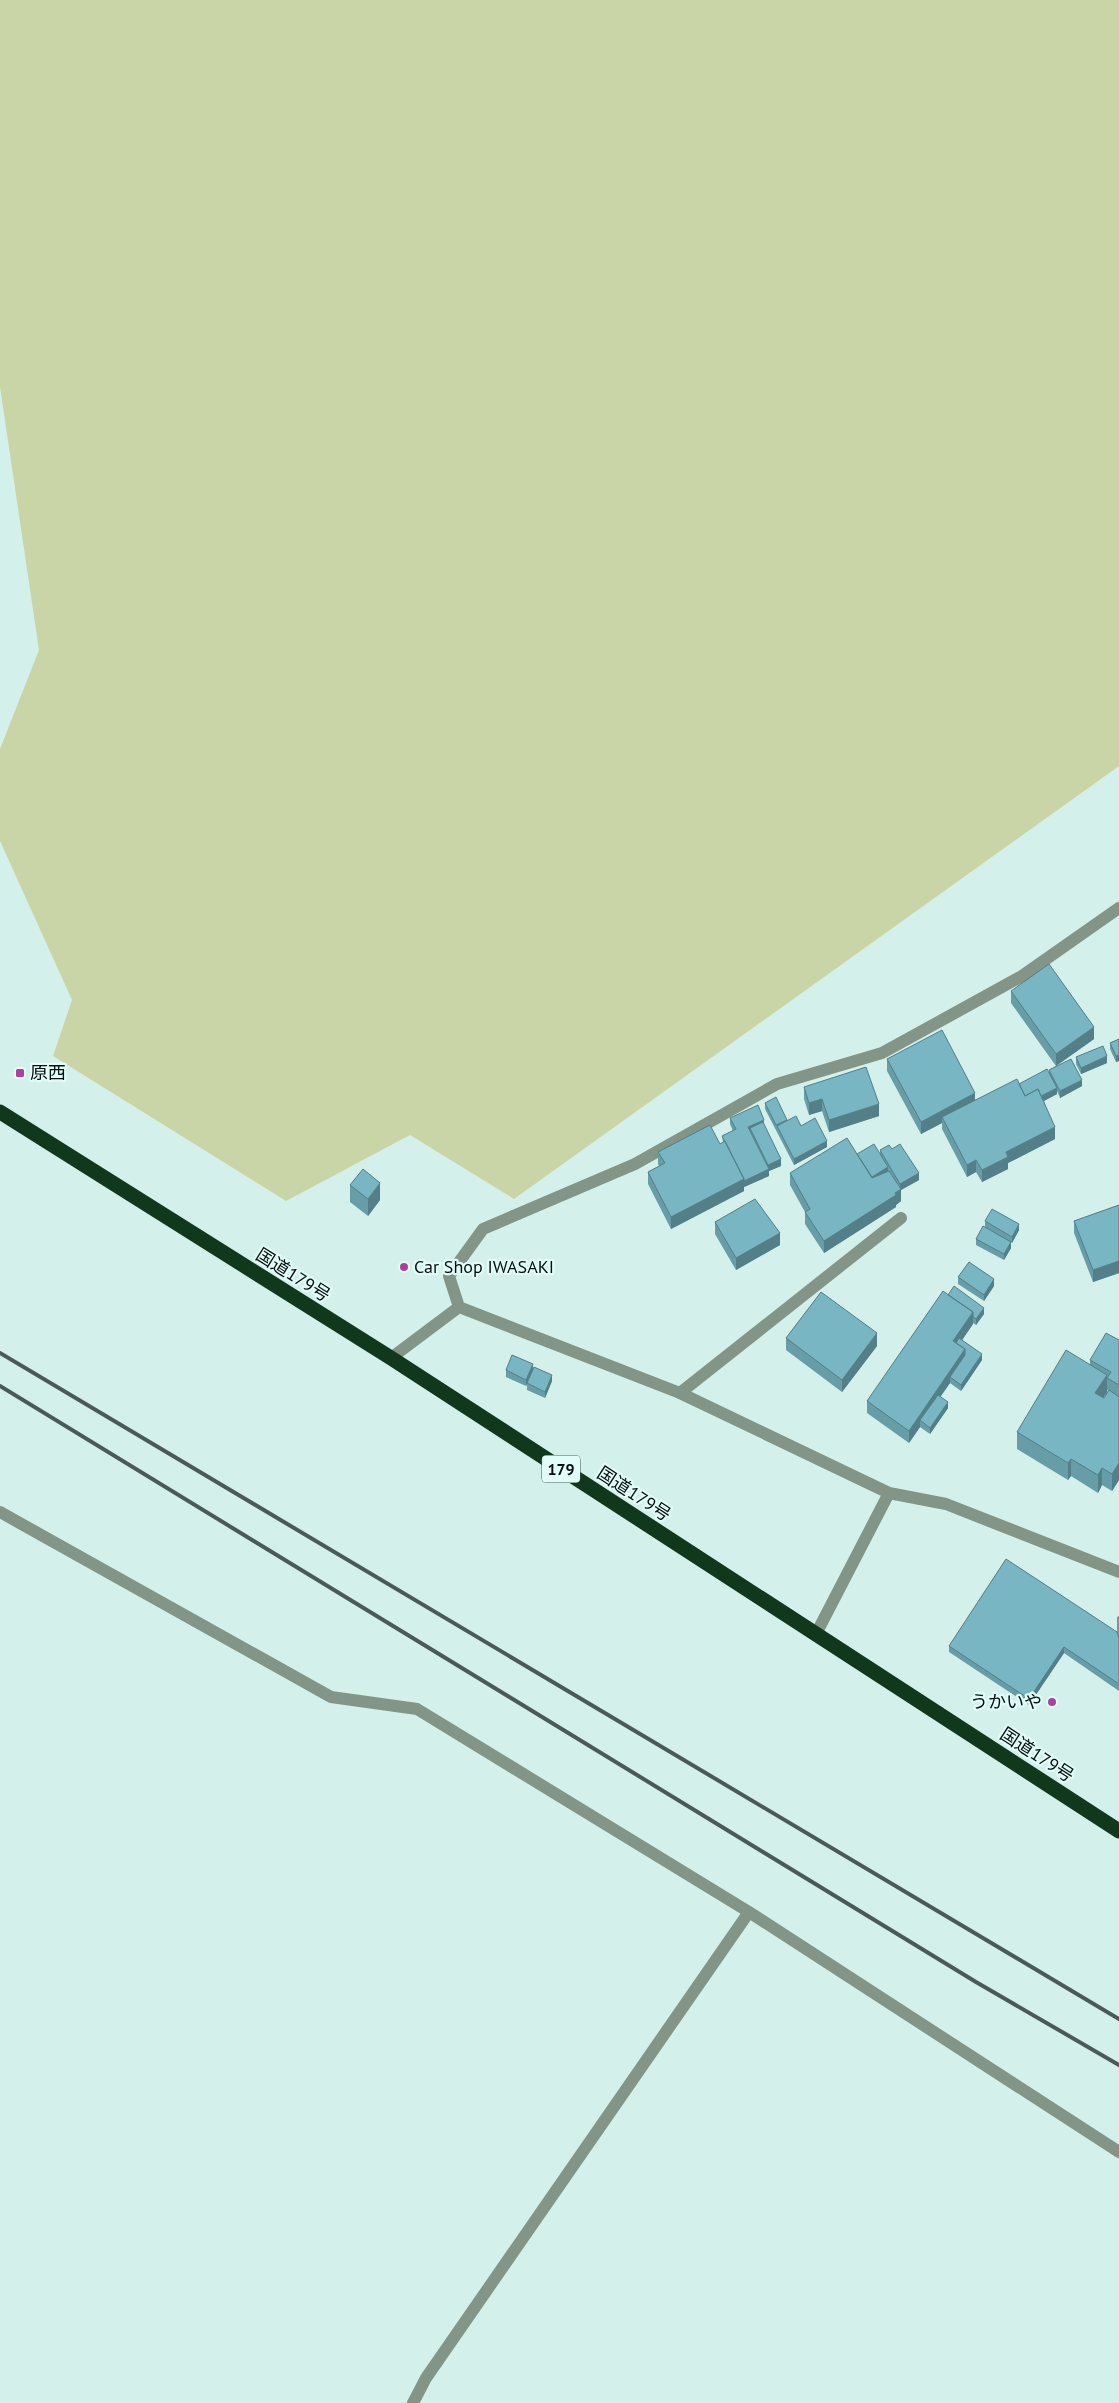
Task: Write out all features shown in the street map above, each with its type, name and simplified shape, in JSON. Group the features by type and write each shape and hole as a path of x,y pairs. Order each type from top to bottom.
{"highway":[{"name":"国道179号","path":"0,1112 391,1358 1119,1831"}],"street":[{"path":"459,1307 449,1276 483,1229 635,1164 777,1084 882,1053 1022,976 1119,908"},
{"path":"680,1393 900,1218"},
{"path":"391,1358 459,1307"},
{"path":"459,1307 680,1393 889,1493 946,1504 1119,1572"},
{"path":"816,1634 889,1493"},
{"path":"0,1512 332,1697 417,1709 749,1912 1119,2152"},
{"path":"413,2403 426,2378 749,1912"}],"green space":[{"path":"0,0 1119,0 1119,766 514,1199 410,1135 286,1201 53,1056 72,1000 0,841 0,749 39,650 0,387"}],"building":[{"path":"1049,964 1094,1027 1056,1054 1011,991"},
{"path":"942,1030 975,1093 921,1122 887,1059"},
{"path":"1119,1039 1119,1055 1116,1056 1110,1043"},
{"path":"1103,1046 1107,1056 1081,1068 1076,1057"},
{"path":"1071,1059 1082,1080 1060,1091 1049,1070"},
{"path":"866,1067 879,1104 829,1120 822,1099 809,1103 804,1087"},
{"path":"1047,1069 1057,1088 1041,1096 1038,1089 1025,1096 1019,1084"},
{"path":"1017,1079 1025,1096 1038,1089 1055,1127 1006,1152 1008,1157 982,1170 976,1160 967,1165 942,1117"},
{"path":"776,1097 787,1120 776,1125 765,1103"},
{"path":"758,1105 764,1120 748,1127 769,1169 744,1181 722,1136 736,1129 730,1118"},
{"path":"796,1116 801,1126 815,1118 827,1141 794,1159 777,1126"},
{"path":"763,1122 781,1159 768,1165 750,1128"},
{"path":"710,1125 720,1144 725,1141 744,1179 671,1217 648,1172 665,1163 658,1152"},
{"path":"847,1138 872,1178 889,1171 901,1189 895,1193 896,1195 824,1241 805,1212 810,1209 790,1173"},
{"path":"874,1144 888,1167 872,1177 857,1154"},
{"path":"900,1144 919,1173 900,1184 880,1150 889,1145 892,1149"},
{"path":"363,1169 380,1183 368,1199 350,1185"},
{"path":"755,1199 780,1233 736,1258 715,1222"},
{"path":"1119,1205 1119,1261 1093,1270 1074,1221"},
{"path":"992,1209 1019,1224 1012,1237 985,1221"},
{"path":"983,1226 1011,1242 1004,1254 976,1239"},
{"path":"969,1262 994,1279 984,1295 958,1277"},
{"path":"954,1286 984,1308 976,1319 973,1317 973,1312 948,1295"},
{"path":"943,1291 973,1312 953,1341 965,1349 909,1431 867,1401"},
{"path":"821,1292 877,1333 842,1380 786,1338"},
{"path":"1106,1333 1119,1340 1119,1385 1107,1378 1111,1372 1090,1360"},
{"path":"959,1338 982,1354 961,1385 950,1377 965,1355 965,1349 956,1343"},
{"path":"1066,1350 1107,1375 1095,1393 1104,1398 1109,1390 1119,1397 1119,1463 1112,1474 1102,1468 1098,1475 1071,1459 1068,1463 1017,1432"},
{"path":"512,1355 533,1364 526,1380 506,1370"},
{"path":"534,1367 552,1375 545,1392 527,1383"},
{"path":"938,1395 948,1402 930,1428 920,1420"},
{"path":"1006,1559 1117,1632 1119,1638 1119,1684 1064,1647 1029,1699 949,1646"}],"railway":[{"path":"0,1353 1119,2019"},
{"path":"0,1386 976,1982 1119,2065"}],"place":[{"name":"原西","path":"20,1073"},
{"name":"Car Shop IWASAKI","path":"404,1267"},
{"name":"うかいや","path":"1052,1702"}]}
